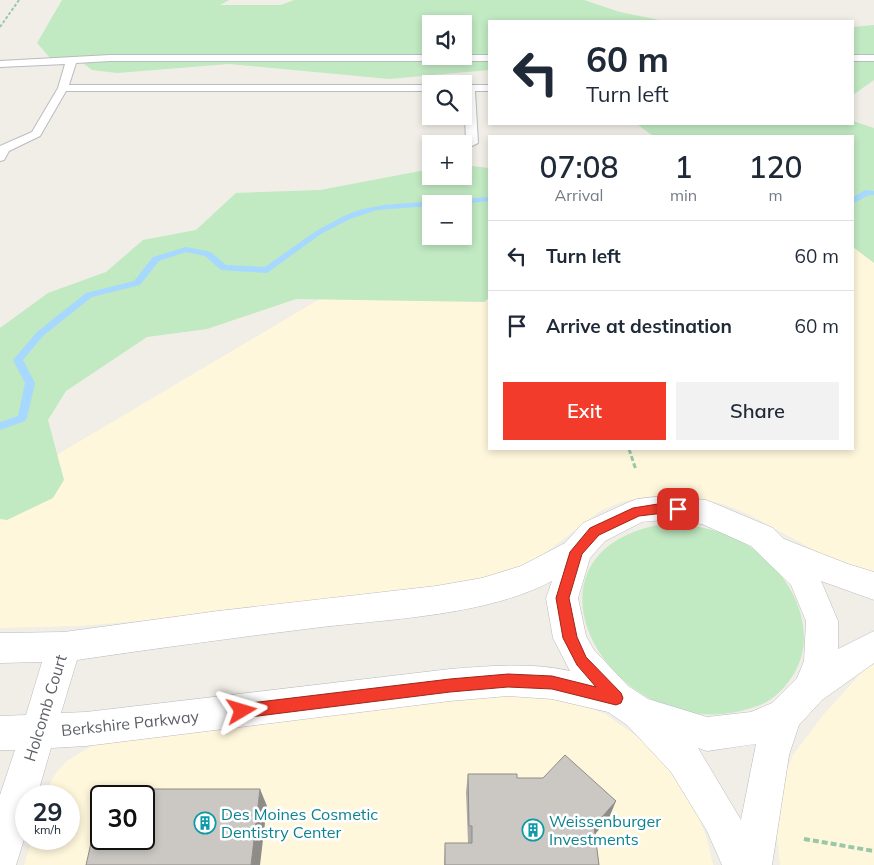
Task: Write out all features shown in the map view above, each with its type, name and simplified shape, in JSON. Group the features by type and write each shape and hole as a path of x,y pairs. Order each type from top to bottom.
{"street":[{"path":"0,648 64,647 218,625 436,600 464,595 530,577 576,552 594,532 637,511 664,508 706,512 762,537 803,578 822,621 821,661 810,689"},
{"path":"772,548 842,576 874,586"},
{"path":"576,552 562,598 570,638 582,661 684,759 720,818 742,865"},
{"path":"752,865 770,755 784,715 810,689 855,656 874,646"},
{"name":"Holcomb Court","path":"0,856 64,647"},
{"name":"Berkshire Parkway","path":"0,733 38,733 86,729 440,686 508,680 552,683 627,706 707,734 752,729 784,715"}],"lane":[{"path":"0,64 164,58 488,58"},
{"path":"854,58 874,58"},
{"path":"0,156 4,149 36,134 63,88 71,60"},
{"path":"63,88 422,88"},
{"path":"472,88 488,88"}],"path":[{"path":"0,26 19,0"},
{"path":"629,450 636,470"},
{"path":"804,839 874,851"}],"shaded area":[{"path":"488,227 488,450 854,450 854,233 874,233 874,576 834,561 750,515 723,504 697,498 670,495 645,497 621,502 600,511 536,560 521,568 480,581 175,618 79,626 0,628 0,485 6,485 422,238 422,245 472,245 472,233"},
{"path":"874,664 874,865 780,865 776,826 784,776 793,755 824,714 863,671"},
{"path":"518,694 576,702 605,714 656,752 677,778 695,807 707,839 713,865 24,865 29,850 80,850 80,785 50,785 55,774 67,761 93,745 458,698"}],"green space":[{"path":"62,0 229,0 220,5 281,5 294,0 584,0 620,12 659,20 488,20 488,70 389,79 229,64 117,73 92,70 79,60 51,59 37,43"},
{"path":"874,25 874,80 854,94 854,27"},
{"path":"854,121 874,128 874,263 854,248 854,135 652,135 638,125 854,125"},
{"path":"472,166 488,168 488,299 484,302 296,299 207,329 147,337 66,391 48,420 64,480 53,498 7,520 0,519 0,328 48,293 106,272 143,240 196,230 236,193 320,190 422,171 422,185 472,185"},
{"path":"663,524 687,525 709,529 742,542 767,560 780,574 791,591 799,609 803,627 803,646 799,664 779,693 766,702 757,706 706,714 660,704 622,679 595,645 583,608 588,572 614,542"}],"building":[{"name":"Weissenburger Investments","path":"565,755 616,801 594,826 599,865 445,865 445,843 472,843 472,826 469,826 468,774 517,774 517,778 543,778"},
{"name":"Des Moines Cosmetic Dentistry Center","path":"155,789 260,789 251,865 86,865 90,847 90,850 155,850"}],"waterway":[{"path":"854,201 868,192 874,193"},
{"path":"472,201 488,199"},
{"path":"0,426 22,418 30,383 18,360 40,334 89,295 137,283 156,259 186,249 208,254 224,268 267,270 305,241 347,217 377,208 422,204"}],"place":[{"name":"Des Moines Cosmetic Dentistry Center","path":"205,823"},
{"name":"Weissenburger Investments","path":"533,830"}],"route":[{"path":"242,711 450,685 508,680 552,683 616,698 582,661 570,638 562,598 576,552 594,532 637,511 664,508 678,509"}]}
